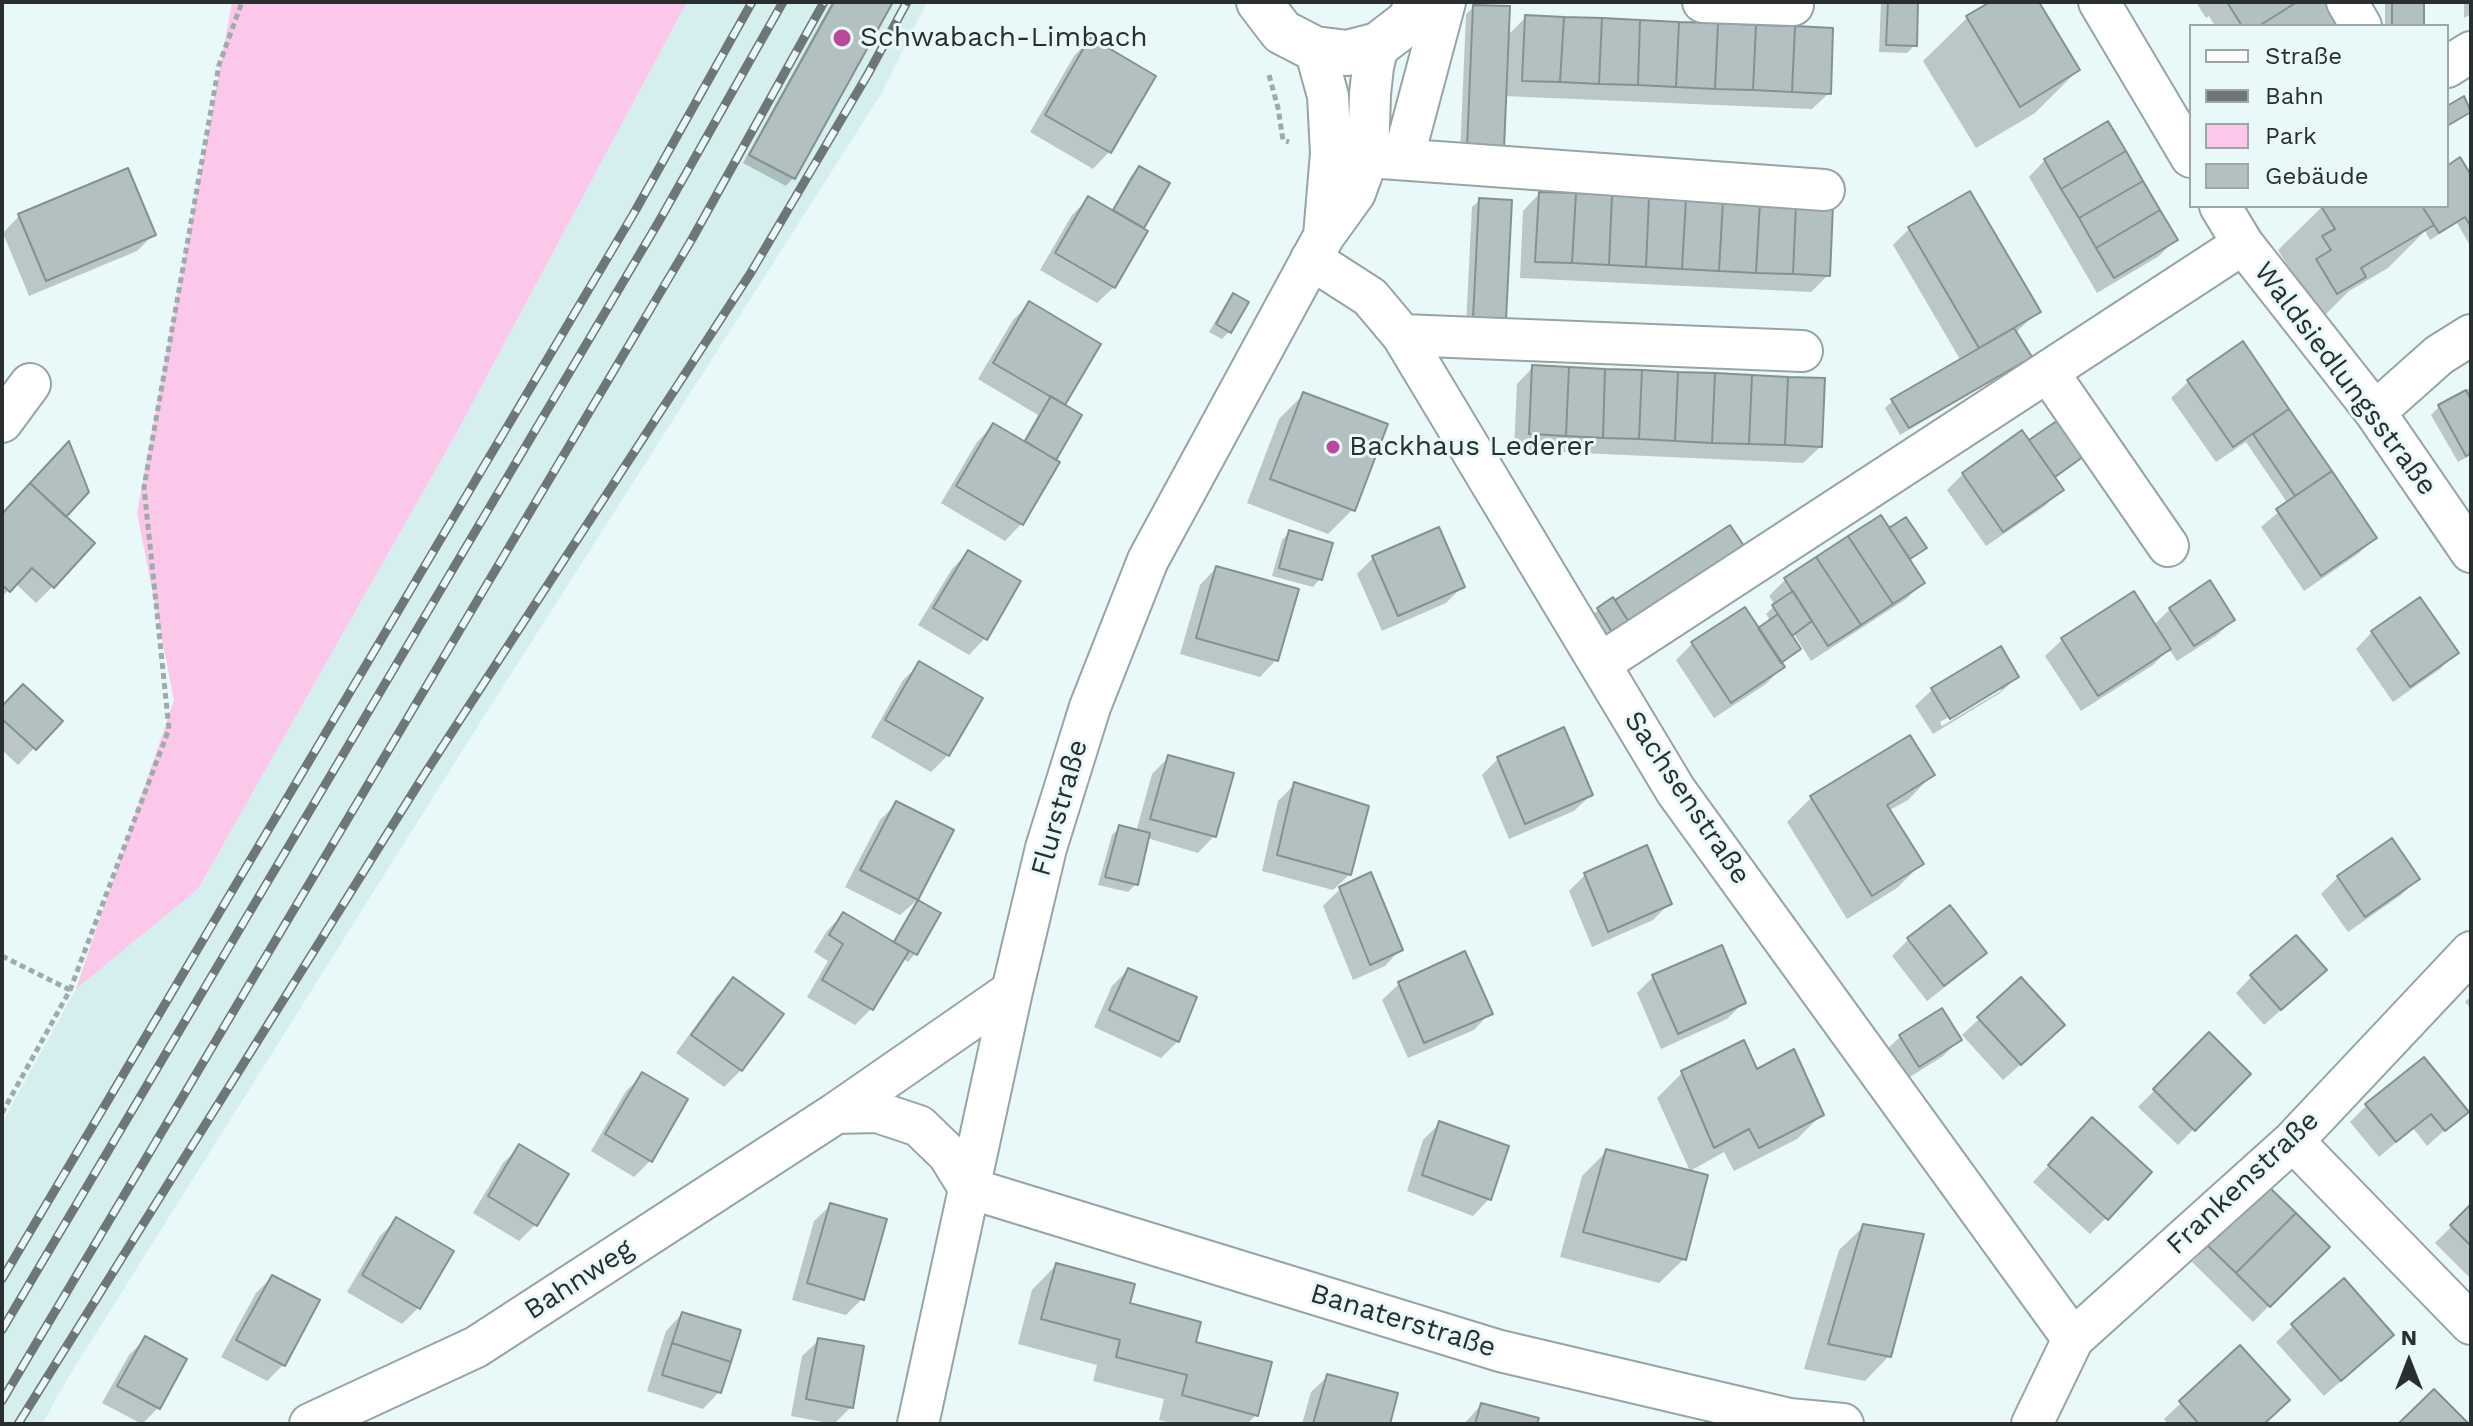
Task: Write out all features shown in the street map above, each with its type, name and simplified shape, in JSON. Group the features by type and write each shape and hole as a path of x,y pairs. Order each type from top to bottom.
{"main road":[{"path":"1259,2 1282,32 1315,49 1347,53 1378,45 1408,22 1420,2"}],"street":[{"path":"1445,2 1386,158 1824,190"},
{"path":"1703,2 1793,5"},
{"path":"2099,2 2189,154"},
{"path":"2347,2 2360,24"},
{"name":"Flurstraße","path":"918,1424 1046,848 1090,707 1148,560 1318,247 1355,193 1386,158 1370,94 1378,45"},
{"name":"Flurstraße","path":"1315,49 1328,96 1331,153 1318,247"},
{"path":"2449,66 2471,52"},
{"name":"Waldsiedlungsstraße","path":"2221,208 2243,244 2375,412 2471,552"},
{"path":"1601,663 2243,244"},
{"name":"Sachsenstraße","path":"1318,247 1370,297 1402,335 1676,791 2073,1339"},
{"path":"1402,335 1802,351"},
{"path":"2375,412 2439,355 2471,335"},
{"path":"2048,372 2168,546"},
{"path":"2,422 30,384"},
{"name":"Frankenstraße","path":"2032,1424 2073,1339 2293,1141 2471,952"},
{"name":"Bahnweg","path":"310,1424 476,1347 836,1113 1012,991"},
{"path":"836,1113 877,1112 919,1126 948,1154 969,1188"},
{"path":"2293,1141 2471,1324"},
{"name":"Banaterstraße","path":"969,1188 1500,1351 1789,1419 1843,1424"}],"path":[{"path":"2,1113 70,990 169,729 144,487 219,65 242,2"},
{"path":"2,956 70,990"}],"shaded area":[{"path":"687,2 927,2 881,94 472,735 69,1376 42,1424 2,1424 2,1123 76,989 198,889 457,432"}],"green space":[{"path":"232,2 687,2 457,432 198,889 76,989 174,700 137,513"}],"building":[{"path":"834,2 893,2 795,179 749,155"},
{"path":"1888,2 1918,2 1917,46 1886,45"},
{"path":"1990,2 2039,2 2080,70 2020,107 1966,16"},
{"path":"2227,2 2297,2 2262,24 2241,24"},
{"path":"2297,2 2327,2 2340,21 2335,24 2262,24"},
{"path":"2392,2 2424,2 2424,24 2392,24"},
{"path":"1473,5 1510,6 1504,149 1467,148"},
{"path":"1525,15 1564,17 1560,82 1522,81"},
{"path":"1564,17 1602,18 1599,84 1560,82"},
{"path":"1602,18 1640,20 1638,85 1599,84"},
{"path":"1640,20 1679,22 1676,87 1638,85"},
{"path":"1679,22 1718,23 1715,89 1676,87"},
{"path":"1718,23 1756,25 1753,90 1715,89"},
{"path":"1756,25 1795,26 1792,92 1753,90"},
{"path":"1795,26 1833,28 1831,94 1792,92"},
{"path":"1090,37 1156,76 1111,153 1045,115"},
{"path":"2464,96 2471,112 2449,125 2449,105"},
{"path":"2108,121 2126,151 2061,189 2044,159"},
{"path":"2126,151 2143,181 2079,218 2061,189"},
{"path":"2460,157 2471,175 2471,227 2465,217 2439,233 2423,208 2449,208 2449,165"},
{"path":"1139,166 1170,183 1144,228 1113,210"},
{"path":"128,168 156,235 46,281 18,214"},
{"path":"2143,181 2160,210 2096,248 2079,218"},
{"path":"1970,191 2041,312 1979,348 1908,227"},
{"path":"1539,192 1576,193 1572,263 1535,262"},
{"path":"1576,193 1612,195 1609,265 1572,263"},
{"path":"1612,195 1649,198 1646,267 1609,265"},
{"path":"1088,196 1148,231 1115,288 1055,253"},
{"path":"1479,198 1512,200 1506,320 1473,318"},
{"path":"1649,198 1686,199 1682,269 1646,267"},
{"path":"1686,199 1723,201 1719,271 1682,269"},
{"path":"1723,201 1760,202 1756,273 1719,271"},
{"path":"1760,202 1796,204 1793,274 1756,273"},
{"path":"1796,204 1833,206 1830,276 1793,274"},
{"path":"2322,208 2423,208 2434,225 2361,268 2366,277 2337,294 2316,259 2331,250 2322,236 2335,229"},
{"path":"2160,210 2178,240 2114,278 2096,248"},
{"path":"1233,293 1249,302 1231,333 1216,324"},
{"path":"1029,301 1101,344 1065,405 993,363"},
{"path":"2014,328 2032,357 1909,428 1891,399"},
{"path":"2243,341 2289,409 2233,447 2187,380"},
{"path":"1532,365 1569,367 1566,436 1529,434"},
{"path":"1569,367 1605,369 1603,438 1566,436"},
{"path":"1605,369 1642,370 1639,439 1603,438"},
{"path":"1642,370 1678,372 1675,441 1639,439"},
{"path":"1678,372 1715,373 1712,443 1675,441"},
{"path":"1715,373 1752,375 1749,444 1712,443"},
{"path":"1752,375 1788,377 1785,445 1749,444"},
{"path":"1788,377 1825,378 1822,447 1785,445"},
{"path":"2466,390 2471,399 2471,453 2466,456 2438,405"},
{"path":"1303,392 1388,424 1355,511 1270,479"},
{"path":"1051,396 1082,415 1056,460 1025,441"},
{"path":"2289,409 2332,471 2295,496 2253,434"},
{"path":"2061,418 2087,454 2055,477 2029,440"},
{"path":"993,423 1060,462 1023,525 956,486"},
{"path":"2022,430 2064,490 2003,532 1962,473"},
{"path":"69,441 89,492 66,517 30,483"},
{"path":"2332,471 2377,538 2321,576 2276,509"},
{"path":"30,483 95,543 54,588 32,568 10,592 2,585 2,514"},
{"path":"1881,515 1925,583 1893,604 1848,536"},
{"path":"1906,517 1927,548 1910,559 1889,528"},
{"path":"1730,525 1748,552 1632,627 1615,600"},
{"path":"1439,527 1465,587 1398,616 1372,556"},
{"path":"1289,530 1333,543 1322,580 1279,568"},
{"path":"1848,536 1893,604 1861,625 1816,557"},
{"path":"968,550 1021,581 987,640 933,608"},
{"path":"1816,557 1861,625 1828,646 1784,578"},
{"path":"1216,566 1299,589 1278,661 1196,638"},
{"path":"2210,580 2235,620 2194,646 2169,608"},
{"path":"1793,591 1812,621 1792,636 1772,605"},
{"path":"2134,591 2171,649 2098,696 2061,638"},
{"path":"1613,597 1632,627 1615,637 1597,608"},
{"path":"2420,597 2459,653 2410,687 2371,631"},
{"path":"1745,607 1785,667 1731,703 1691,642"},
{"path":"1778,614 1801,649 1781,663 1758,628"},
{"path":"2001,646 2019,677 1950,719 1931,688"},
{"path":"919,661 983,698 949,756 885,720"},
{"path":"23,684 63,721 36,750 2,719 2,706"},
{"path":"1564,727 1593,795 1525,824 1497,757"},
{"path":"1910,735 1935,775 1887,805 1924,864 1872,896 1810,796"},
{"path":"1168,755 1234,773 1216,837 1150,819"},
{"path":"1294,782 1369,806 1351,875 1277,855"},
{"path":"896,801 954,830 918,900 860,870"},
{"path":"1119,825 1150,833 1138,885 1105,877"},
{"path":"2392,838 2420,879 2365,917 2337,876"},
{"path":"1647,845 1672,904 1608,932 1584,873"},
{"path":"1371,872 1403,950 1370,965 1339,887"},
{"path":"918,900 941,913 917,955 894,942"},
{"path":"1950,905 1987,953 1944,986 1907,938"},
{"path":"843,912 909,951 873,1010 822,980 843,944 829,935"},
{"path":"2296,935 2327,970 2281,1010 2250,975"},
{"path":"1722,945 1746,1003 1678,1034 1652,975"},
{"path":"1465,951 1493,1014 1424,1043 1398,982"},
{"path":"1128,968 1197,997 1179,1042 1109,1010"},
{"path":"733,977 784,1014 742,1071 691,1035"},
{"path":"2021,977 2065,1025 2021,1065 1977,1017"},
{"path":"1942,1008 1962,1040 1919,1067 1899,1035"},
{"path":"2209,1032 2251,1074 2195,1131 2153,1089"},
{"path":"1744,1040 1757,1069 1794,1049 1824,1115 1759,1148 1749,1129 1714,1148 1681,1071"},
{"path":"2424,1057 2469,1112 2445,1131 2431,1114 2396,1142 2365,1104"},
{"path":"642,1072 688,1099 652,1162 605,1134"},
{"path":"2092,1117 2152,1172 2108,1220 2048,1165"},
{"path":"1439,1121 1509,1146 1491,1200 1422,1175"},
{"path":"519,1144 569,1174 537,1226 488,1196"},
{"path":"1606,1149 1708,1175 1686,1260 1583,1232"},
{"path":"2269,1187 2296,1213 2236,1273 2207,1245"},
{"path":"830,1203 887,1219 864,1300 807,1283"},
{"path":"2471,1204 2471,1246 2450,1225"},
{"path":"2296,1213 2330,1247 2270,1307 2236,1273"},
{"path":"396,1217 454,1251 420,1309 362,1275"},
{"path":"1863,1224 1924,1234 1891,1357 1828,1344"},
{"path":"1056,1263 1135,1284 1130,1303 1201,1322 1196,1342 1272,1362 1258,1416 1182,1395 1187,1375 1116,1357 1120,1340 1041,1319"},
{"path":"272,1275 320,1300 285,1366 236,1340"},
{"path":"2344,1278 2394,1335 2341,1381 2291,1324"},
{"path":"682,1312 741,1330 731,1362 672,1343"},
{"path":"145,1336 187,1359 160,1409 117,1386"},
{"path":"818,1338 864,1346 853,1408 806,1399"},
{"path":"672,1343 731,1362 721,1393 662,1375"},
{"path":"2240,1345 2290,1400 2264,1424 2199,1424 2179,1401"},
{"path":"1327,1374 1398,1393 1390,1424 1313,1424"},
{"path":"2434,1389 2469,1424 2398,1424"},
{"path":"1481,1403 1539,1418 1537,1424 1475,1424"}],"railway":[{"path":"2,1279 634,213 752,2"},
{"path":"2,1330 658,223 783,2"},
{"path":"2,1401 692,239 824,2"},
{"path":"18,1424 424,775 750,274 907,2"}],"place":[{"name":"Schwabach-Limbach","path":"842,38"},
{"name":"Backhaus Lederer","path":"1333,447"}]}
